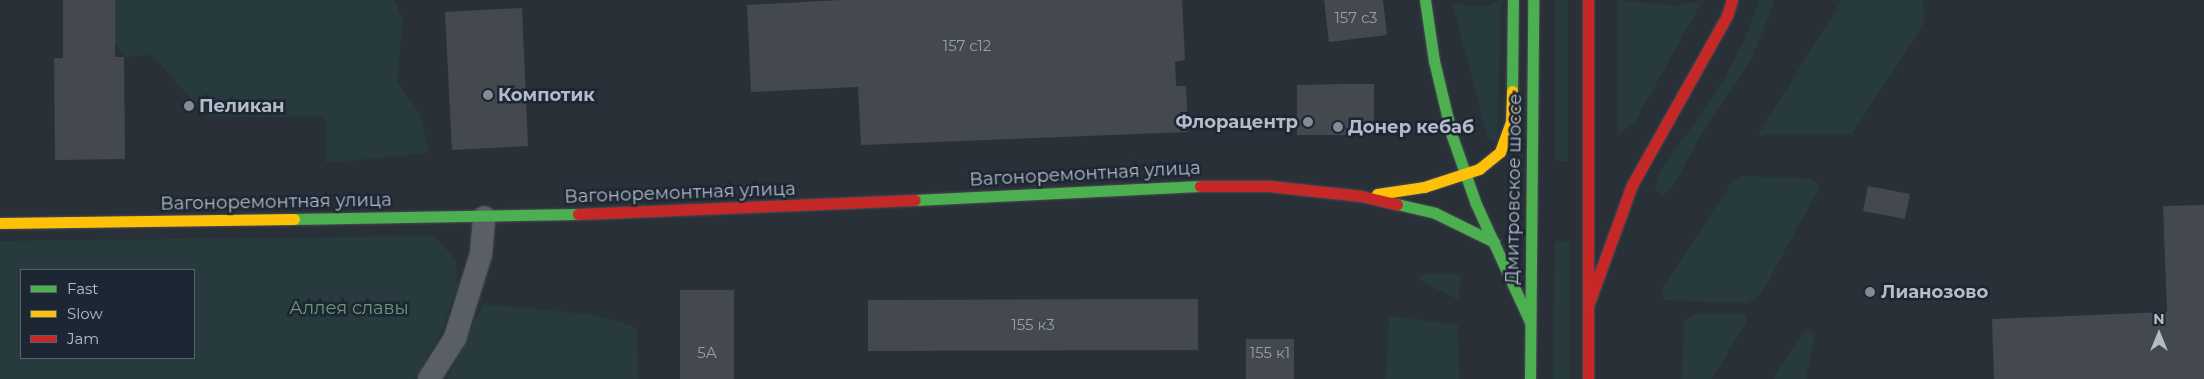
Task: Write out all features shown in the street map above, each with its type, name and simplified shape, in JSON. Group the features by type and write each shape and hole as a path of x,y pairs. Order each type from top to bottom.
{"street":[{"path":"1425,0 1442,99 1464,174 1530,322"},
{"name":"Вагоноремонтная улица","path":"1361,196 1424,187 1464,174 1492,161 1507,139 1511,122 1513,0"},
{"name":"Дмитровское шоссе","path":"1530,379 1533,0"},
{"path":"1588,0 1588,379"},
{"path":"1588,306 1632,186 1664,126 1720,30 1732,0"},
{"name":"Вагоноремонтная улица","path":"0,223 484,217 787,208 1170,186 1269,186 1361,196 1435,213 1494,242"},
{"path":"429,379 455,338 481,254 484,217"}],"green space":[{"path":"115,0 394,0 403,20 397,82 421,115 429,153 326,163 326,117 207,116 152,55 124,57 115,43"},
{"path":"1501,0 1497,142 1488,138 1452,2 1470,7 1488,6"},
{"path":"1555,0 1568,0 1568,161 1555,161"},
{"path":"1618,0 1679,6 1703,0 1634,123 1618,135"},
{"path":"1759,0 1775,0 1752,58 1702,132 1678,178 1669,191 1662,195 1655,190 1660,173 1724,79 1746,37"},
{"path":"1842,0 1922,0 1925,12 1923,24 1852,134 1758,135"},
{"path":"1743,176 1812,179 1820,187 1761,294 1746,303 1663,300 1663,288 1731,183"},
{"name":"Аллея славы","path":"435,236 456,261 457,286 444,326 415,379 0,379 0,241"},
{"path":"1555,241 1569,242 1569,379 1553,379"},
{"path":"1421,274 1460,274 1459,300 1424,283 1419,279"},
{"path":"483,304 597,315 637,328 638,379 447,379"},
{"path":"1695,314 1742,314 1746,317 1746,322 1712,379 1682,379 1684,321"},
{"path":"1389,316 1458,325 1459,379 1386,379"},
{"path":"1806,329 1815,333 1806,379 1773,379"}],"building":[{"path":"63,0 115,0 115,57 124,57 125,159 55,160 54,58 63,58"},
{"path":"841,0 1182,0 1185,60 1175,62 1176,86 1186,86 1188,132 861,145 858,87 751,92 747,5"},
{"path":"1324,0 1383,0 1387,35 1329,42"},
{"name":"Компотик","path":"522,8 528,146 452,150 445,12"},
{"path":"1374,84 1374,135 1297,135 1297,85"},
{"path":"1868,186 1910,194 1905,219 1863,211"},
{"path":"2204,205 2204,379 1994,379 1992,319 2167,312 2163,206"},
{"path":"680,290 734,290 734,379 680,379"},
{"path":"1198,299 1198,350 868,351 868,300"},
{"path":"1246,339 1294,339 1294,379 1246,379"}],"traffic: fast":[{"path":"1425,0 1434,61 1452,136 1476,204 1530,322"},
{"path":"1512,91 1513,0"},
{"path":"1530,379 1533,0"},
{"path":"915,200 1200,186"},
{"path":"1397,204 1435,213 1494,242"},
{"path":"294,219 578,214"}],"traffic: slow":[{"path":"1377,194 1424,187 1479,169 1500,152 1511,122 1512,91"},
{"path":"0,223 294,219"}],"traffic: jam":[{"path":"1588,0 1588,379"},
{"path":"1589,303 1632,185 1727,16 1732,0"},
{"path":"1200,186 1269,186 1361,196 1397,204"},
{"path":"578,214 915,200"}],"place":[{"name":"Компотик","path":"488,95"},
{"name":"Пеликан","path":"189,106"},
{"name":"Флорацентр","path":"1308,122"},
{"name":"Донер кебаб","path":"1338,127"},
{"name":"Лианозово","path":"1870,292"}]}
